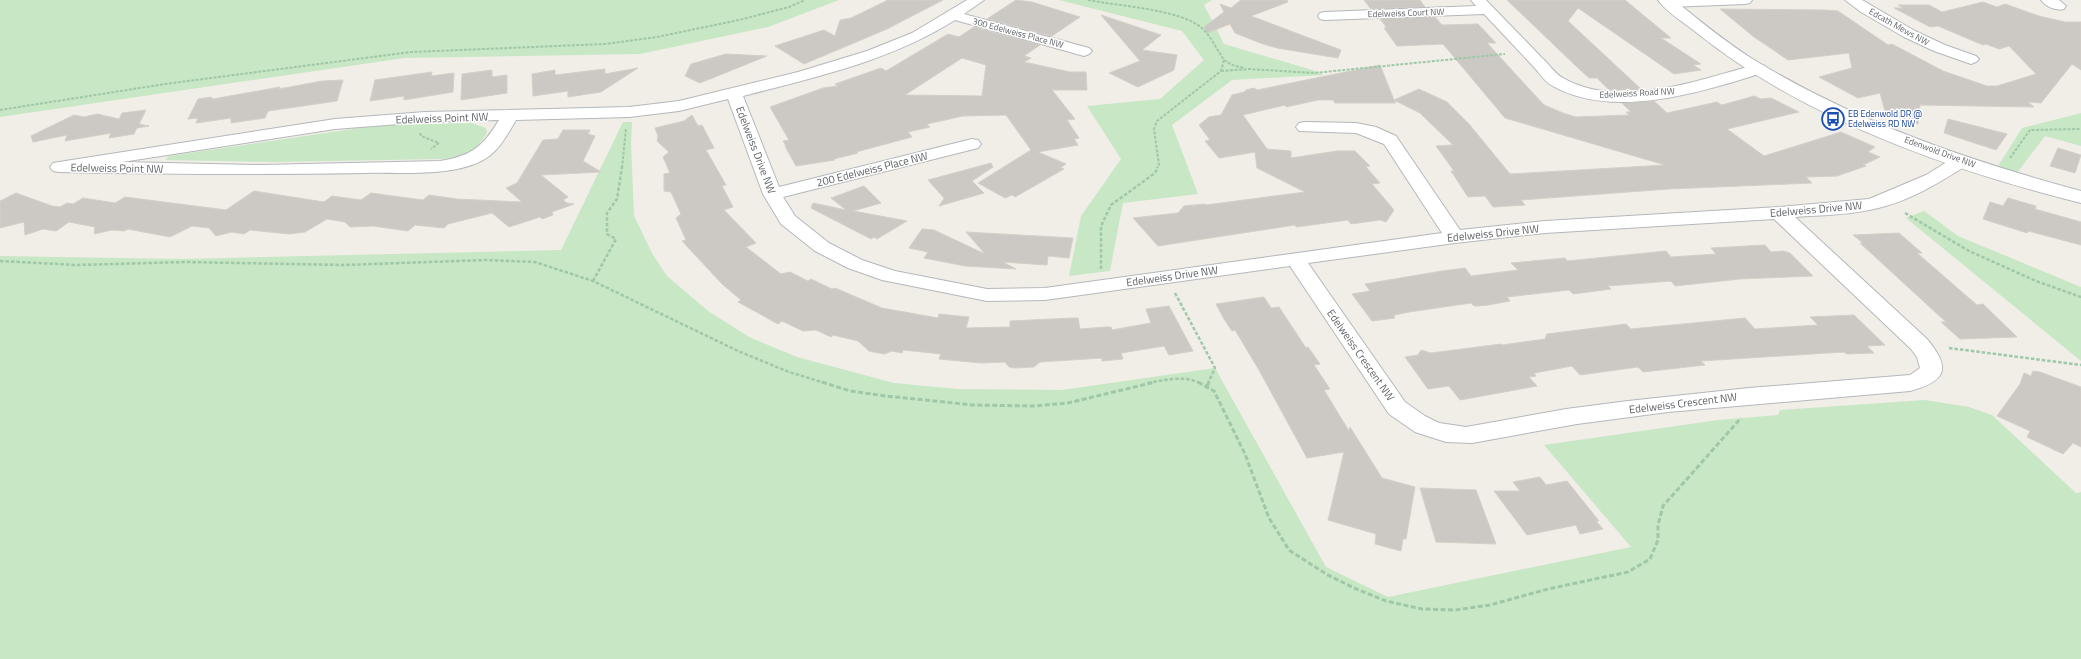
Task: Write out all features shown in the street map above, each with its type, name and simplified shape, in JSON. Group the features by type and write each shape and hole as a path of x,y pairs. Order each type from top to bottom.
{"street":[{"name":"Edelweiss Drive NW","path":"977,0 917,36 868,56 808,74 734,93 772,194 788,220 822,247 855,264 889,276 987,295 1046,294 1455,237 1606,222 1848,208 1872,204 1884,200 1933,179 1961,161"},
{"path":"1667,1 1744,0"},
{"name":"Edcath Mews NW","path":"1852,0 1908,34 1944,50 1972,59"},
{"name":"Edenwold Drive NW","path":"1667,1 1731,51 1758,69 1845,115 1961,161 2081,196"},
{"name":"Edelweiss Road NW","path":"1483,5 1556,82 1570,89 1603,96 1664,93 1687,90 1758,69"},
{"name":"Edelweiss Court NW","path":"1325,16 1483,5"},
{"name":"300 Edelweiss Place NW","path":"952,15 1084,51"},
{"name":"Edelweiss Point NW","path":"510,116 495,142 481,155 452,165 261,170 59,167 335,124 425,117 629,112 679,106 734,93"},
{"path":"1305,127 1356,128 1370,131 1390,140 1455,237"},
{"name":"200 Edelweiss Place NW","path":"772,194 972,144"},
{"name":"Edelweiss Crescent NW","path":"1295,259 1398,408 1412,420 1432,429 1454,435 1474,434 1578,416 1760,394 1910,383 1922,380 1930,375 1932,364 1929,355 1919,344 1779,213"}],"path":[{"path":"0,110 165,84 411,52 605,44 657,37 739,20 788,7 805,0"},
{"path":"1088,0 1162,12 1194,24 1202,28 1224,60 1232,65 1248,70"},
{"path":"1103,285 1101,273 1101,226 1104,216 1111,205 1155,173 1159,165 1154,129 1157,121 1221,71 1248,70 1314,73 1528,52"},
{"path":"1221,71 1224,60"},
{"path":"593,281 616,239 607,234 607,213 617,199 629,112"},
{"path":"406,167 439,143 421,136 420,131 425,117"},
{"path":"2007,162 2030,130 2081,129"},
{"path":"1884,200 1969,251 2036,281 2081,297"},
{"path":"0,261 77,265 184,262 344,265 486,260 535,262 593,281 652,308 738,351 789,372 850,391 973,405 1033,406 1068,403 1120,392 1150,383 1180,379 1194,380 1214,391 1228,416 1245,454 1269,518 1289,550 1326,574 1386,601 1422,609 1455,610 1490,605 1548,589 1628,572 1650,559 1658,540 1658,525 1663,506 1732,430 1760,394"},
{"path":"1166,277 1215,368 1207,386"},
{"path":"1919,344 2081,365"}],"green space":[{"path":"0,0 839,0 768,27 640,54 404,58 0,117"},
{"path":"1059,0 1212,0 1204,5 1224,44 1319,72 1323,75 1232,80 1172,125 1198,194 1123,203 1110,271 1069,276 1081,216 1121,159 1087,106 1160,99 1204,60 1182,31"},
{"path":"2081,113 2081,146 2045,136 2017,173 1998,166 2022,128"},
{"path":"623,122 632,122 631,142 634,216 652,253 667,276 708,311 749,337 797,357 894,383 957,389 1062,390 1215,368 1326,567 1388,597 1631,547 1544,445 1718,420 1778,415 1780,410 1925,400 1969,407 1992,415 2076,493 2081,492 2081,659 0,659 0,256 181,259 561,250"},
{"path":"472,123 486,128 487,133 478,145 463,155 442,159 275,162 165,160 169,156 380,125"},
{"path":"1924,211 1958,236 2081,287 2081,361 1906,218"}],"building":[{"path":"888,0 943,0 887,29 804,64 775,46 824,30 835,36 840,20 851,18"},
{"path":"1016,0 1032,2 1080,17 1052,36 987,19"},
{"path":"1241,0 1287,0 1288,2 1251,16 1341,50 1338,58 1277,48 1263,44 1235,33 1230,24 1207,33 1204,27 1224,12 1220,4 1231,8"},
{"path":"1364,0 1420,0 1425,7 1371,9"},
{"path":"1507,0 1625,0 1671,38 1661,38 1701,64 1693,65 1701,70 1674,74 1578,8 1568,21 1642,90 1609,90 1597,78 1589,78"},
{"path":"1983,2 1997,7 2005,4 2039,16 2065,22 2081,22 2081,70 2072,64 2041,103 2028,102 2034,107 1920,105 1918,124 1885,111 1880,93 1858,98 1819,77 1852,68 1849,53 1788,60 1754,37 1720,9 1838,11 1888,45 1892,44 1943,71 1987,86 1997,86 2036,74 2009,46 1999,49 1986,44 1983,45 1938,26 1930,27 1894,8 1903,8 1898,5 1929,5 1942,12"},
{"path":"1101,15 1161,35 1142,50 1177,55 1174,70 1138,87 1109,73 1140,61"},
{"path":"1435,17 1442,25 1478,24 1496,43 1487,43 1544,105 1563,113 1576,117 1629,115 1626,112 1631,112 1622,103 1654,101 1667,113 1717,102 1722,105 1754,96 1761,99 1771,98 1799,112 1727,129 1764,156 1841,132 1875,147 1868,152 1880,157 1863,165 1866,166 1837,176 1806,177 1812,183 1669,189 1521,200 1525,205 1493,207 1485,196 1468,197 1451,171 1454,171 1436,146 1453,145 1420,113 1394,100 1419,89 1447,102 1469,124 1510,174 1665,165 1505,118 1443,44 1397,46 1384,28 1387,28 1380,19"},
{"path":"974,27 1040,45 1024,56 1031,58 1024,62 1070,72 1086,72 1087,90 1052,90 1075,119 1067,120 1079,138 1074,139 1078,145 1038,152 1066,164 1060,168 1064,169 1015,197 1012,195 1005,198 978,183 1031,150 1006,115 963,116 927,124 930,127 908,132 912,137 856,152 858,153 834,159 835,160 796,166 783,141 789,140 770,107 823,88 838,86 835,84 881,68 886,71 948,34 959,37","holes":["962,58 986,65 982,96 905,95"]},
{"path":"726,54 767,56 700,83 685,76 691,64"},
{"path":"1380,65 1396,103 1335,103 1333,100 1318,100 1286,107 1285,105 1243,115 1267,149 1291,151 1291,158 1337,151 1355,151 1370,166 1366,167 1380,183 1372,184 1394,210 1386,222 1380,220 1351,224 1348,220 1296,227 1295,225 1158,246 1133,218 1178,213 1184,206 1206,205 1305,192 1257,168 1255,152 1219,158 1205,141 1210,140 1199,125 1209,117 1221,115 1232,95 1254,88 1257,90"},
{"path":"638,68 601,92 568,97 568,91 533,96 532,74 555,70 555,75 605,69 605,74"},
{"path":"492,70 492,77 507,75 507,93 461,100 462,74"},
{"path":"432,72 431,76 454,73 453,92 404,100 404,96 370,101 375,80"},
{"path":"343,80 337,101 268,111 265,118 231,123 231,118 196,123 198,118 188,119 198,99 211,97 213,99 280,87 279,89 322,81"},
{"path":"146,110 139,124 149,126 137,128 134,134 109,138 111,133 65,141 67,135 33,142 31,136 74,115 84,117 97,114 119,119 122,113"},
{"path":"692,115 698,126 702,125 714,148 706,150 726,185 722,186 733,207 724,210 756,243 746,247 781,274 790,272 808,281 811,279 832,289 835,288 882,308 938,318 939,314 969,317 966,328 1010,327 1010,321 1078,318 1080,329 1111,327 1112,330 1151,323 1146,309 1169,306 1193,351 1169,355 1164,346 1121,353 1123,359 1102,361 1102,358 1040,362 1034,367 1015,368 1009,367 1005,362 981,363 939,359 941,354 903,350 902,353 892,351 884,354 869,351 858,341 833,335 831,337 816,330 803,331 782,321 778,324 738,302 741,300 722,284 682,241 686,240 676,218 681,214 671,192 664,191 664,174 670,173 663,157 669,152 657,141 658,136 655,128 684,121"},
{"path":"1948,119 2007,134 1996,150 1944,133"},
{"path":"563,130 590,130 588,134 595,136 583,161 601,172 541,175 568,197 563,200 567,203 574,204 552,212 553,215 542,219 540,217 509,227 492,213 448,224 444,228 415,225 408,231 373,226 350,227 345,222 327,219 305,232 289,234 250,230 244,234 232,232 216,236 209,228 192,226 170,237 128,229 124,231 112,230 94,234 95,227 69,222 56,231 43,229 25,235 24,222 0,228 0,201 16,193 52,206 60,207 67,203 73,204 83,198 115,203 125,197 226,210 254,191 324,202 332,196 361,200 371,193 423,200 429,195 457,199 522,202 506,188 517,183 543,140 558,139"},
{"path":"2058,148 2081,155 2075,173 2050,166"},
{"path":"991,163 993,167 972,181 984,193 939,206 945,197 944,198 928,180"},
{"path":"864,186 881,203 853,211 907,221 877,239 874,237 871,239 811,208 813,203 846,210 831,198"},
{"path":"2008,198 2036,206 2035,209 2081,222 2081,245 2028,231 2027,233 1983,219 1990,202 2003,206"},
{"path":"922,229 934,230 985,254 966,232 1073,238 1069,258 1048,256 1047,265 1003,262 1016,269 965,266 924,258 928,252 909,248"},
{"path":"1899,233 1922,253 1917,253 1977,305 1983,304 2017,337 1960,339 1941,322 1946,322 1853,235"},
{"path":"1765,245 1771,252 1783,251 1790,253 1813,276 1740,279 1675,286 1671,281 1608,286 1611,289 1573,294 1569,290 1507,297 1510,301 1478,306 1474,306 1471,303 1409,312 1394,315 1395,318 1372,321 1352,294 1370,291 1365,284 1465,268 1471,276 1518,270 1511,263 1565,258 1567,261 1666,251 1671,257 1716,254 1711,248"},
{"path":"1264,297 1271,308 1279,307 1306,348 1308,347 1320,364 1314,365 1330,389 1324,390 1349,431 1350,427 1382,478 1415,487 1406,539 1403,539 1401,551 1375,544 1376,534 1328,520 1344,452 1307,458 1259,370 1235,330 1232,331 1216,304"},
{"path":"1854,315 1885,345 1867,346 1874,353 1847,354 1844,352 1701,361 1705,365 1643,372 1638,367 1580,375 1572,366 1534,373 1536,376 1529,377 1537,386 1460,400 1449,386 1428,389 1405,357 1418,355 1421,350 1431,353 1502,345 1545,339 1547,334 1626,324 1631,329 1745,318 1755,329 1818,325 1810,317"},
{"path":"2033,371 2040,372 2081,387 2081,447 2073,443 2063,454 2027,437 2030,431 1997,416 2020,384 2024,373 2031,376"},
{"path":"1540,477 1546,485 1567,481 1599,521 1596,521 1603,529 1580,534 1576,525 1527,535 1494,491 1520,491 1513,482"},
{"path":"1420,488 1476,490 1496,544 1436,542"}],"place":[{"name":"EB Edenwold DR @ Edelweiss RD NW","path":"1833,119"}]}
